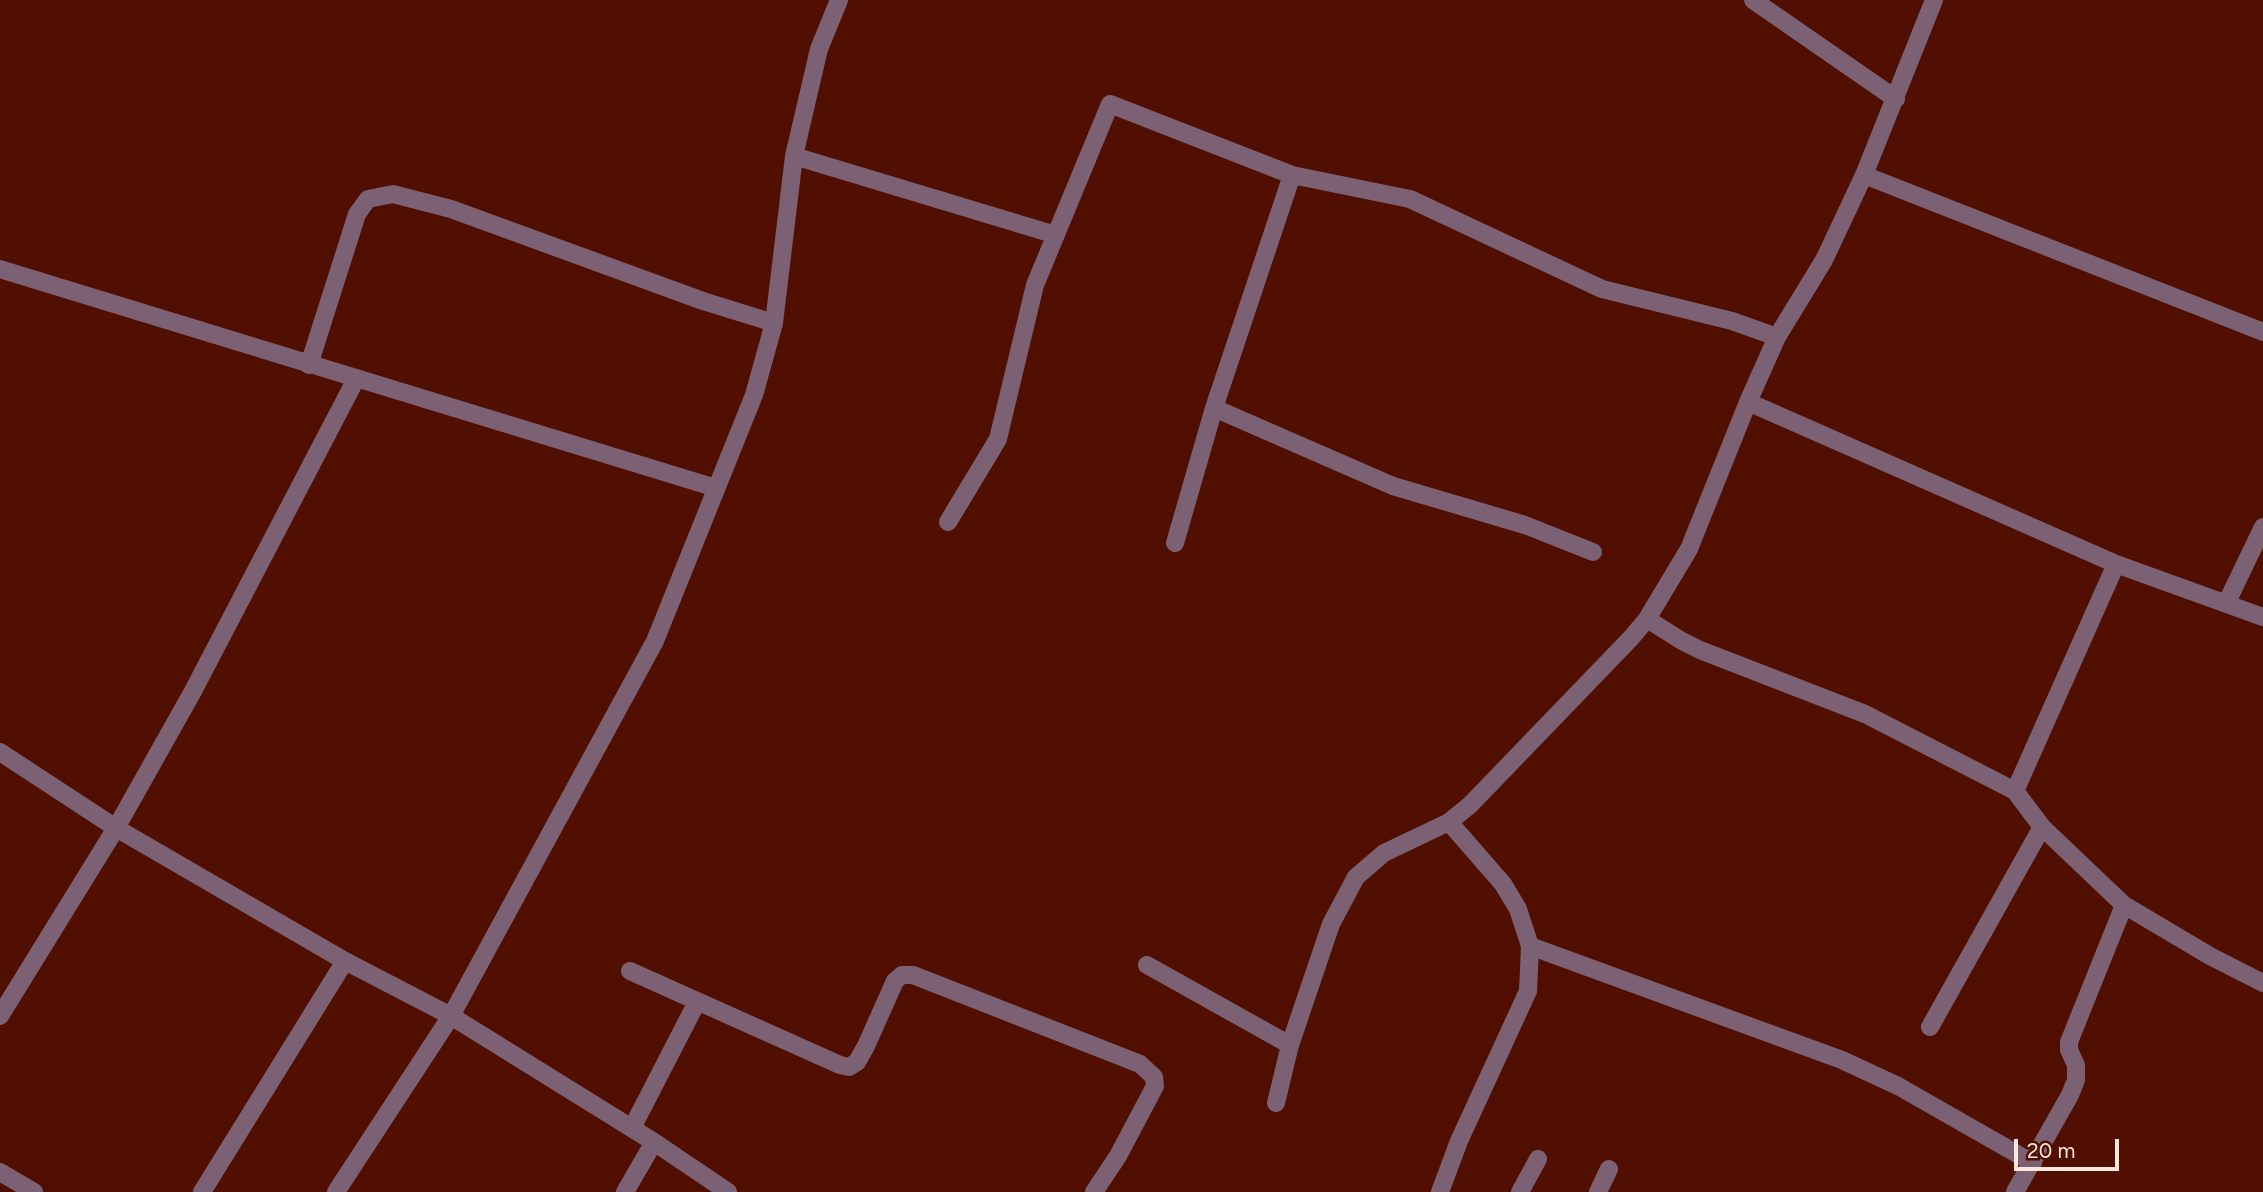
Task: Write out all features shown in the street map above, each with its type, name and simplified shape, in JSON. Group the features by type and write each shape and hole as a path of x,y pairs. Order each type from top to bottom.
{"street":[{"path":"336,1192 451,1016 654,640 754,395 774,323 794,156 819,49 839,0"},
{"path":"1753,0 1896,99"},
{"path":"1276,1103 1290,1045 1331,924 1356,877 1384,853 1449,822 1470,805 1631,638 1647,618 1689,549 1777,337 1824,260 1864,175 1934,0"},
{"path":"948,522 998,439 1035,285 1110,104 1292,175 1410,199 1602,289 1732,321 1777,337"},
{"path":"794,156 1056,235"},
{"path":"1175,543 1214,408 1292,175"},
{"path":"1864,175 2263,332"},
{"path":"309,365 357,214 368,199 393,194 451,209 703,301 774,323"},
{"path":"0,269 716,488"},
{"path":"0,1016 116,828 230,622 356,379"},
{"path":"1748,402 2116,564 2263,617"},
{"path":"1214,408 1392,486 1525,525 1594,552"},
{"path":"2227,602 2263,527"},
{"path":"2015,791 2116,564"},
{"path":"1647,618 1700,650 1865,714 2015,791 2042,827 2124,905 2210,956 2263,983"},
{"path":"0,751 116,828 345,961 451,1016 632,1128 728,1192"},
{"path":"1440,1192 1460,1141 1528,991 1530,946 1518,909 1503,884 1449,822"},
{"path":"1930,1027 2042,827"},
{"path":"2015,1192 2076,1080 2076,1065 2069,1050 2069,1042 2124,905"},
{"path":"1530,946 1842,1060 1898,1086 2033,1163"},
{"path":"202,1192 345,961"},
{"path":"1147,965 1290,1045"},
{"path":"630,971 849,1067 857,1062 895,981 902,975 913,975 1140,1064 1154,1077 1155,1086 1118,1156 1094,1192"},
{"path":"632,1128 696,1002"},
{"path":"625,1192 654,1142"},
{"path":"1520,1192 1538,1159"},
{"path":"1598,1192 1609,1169"},
{"path":"0,1172 34,1192"}]}
